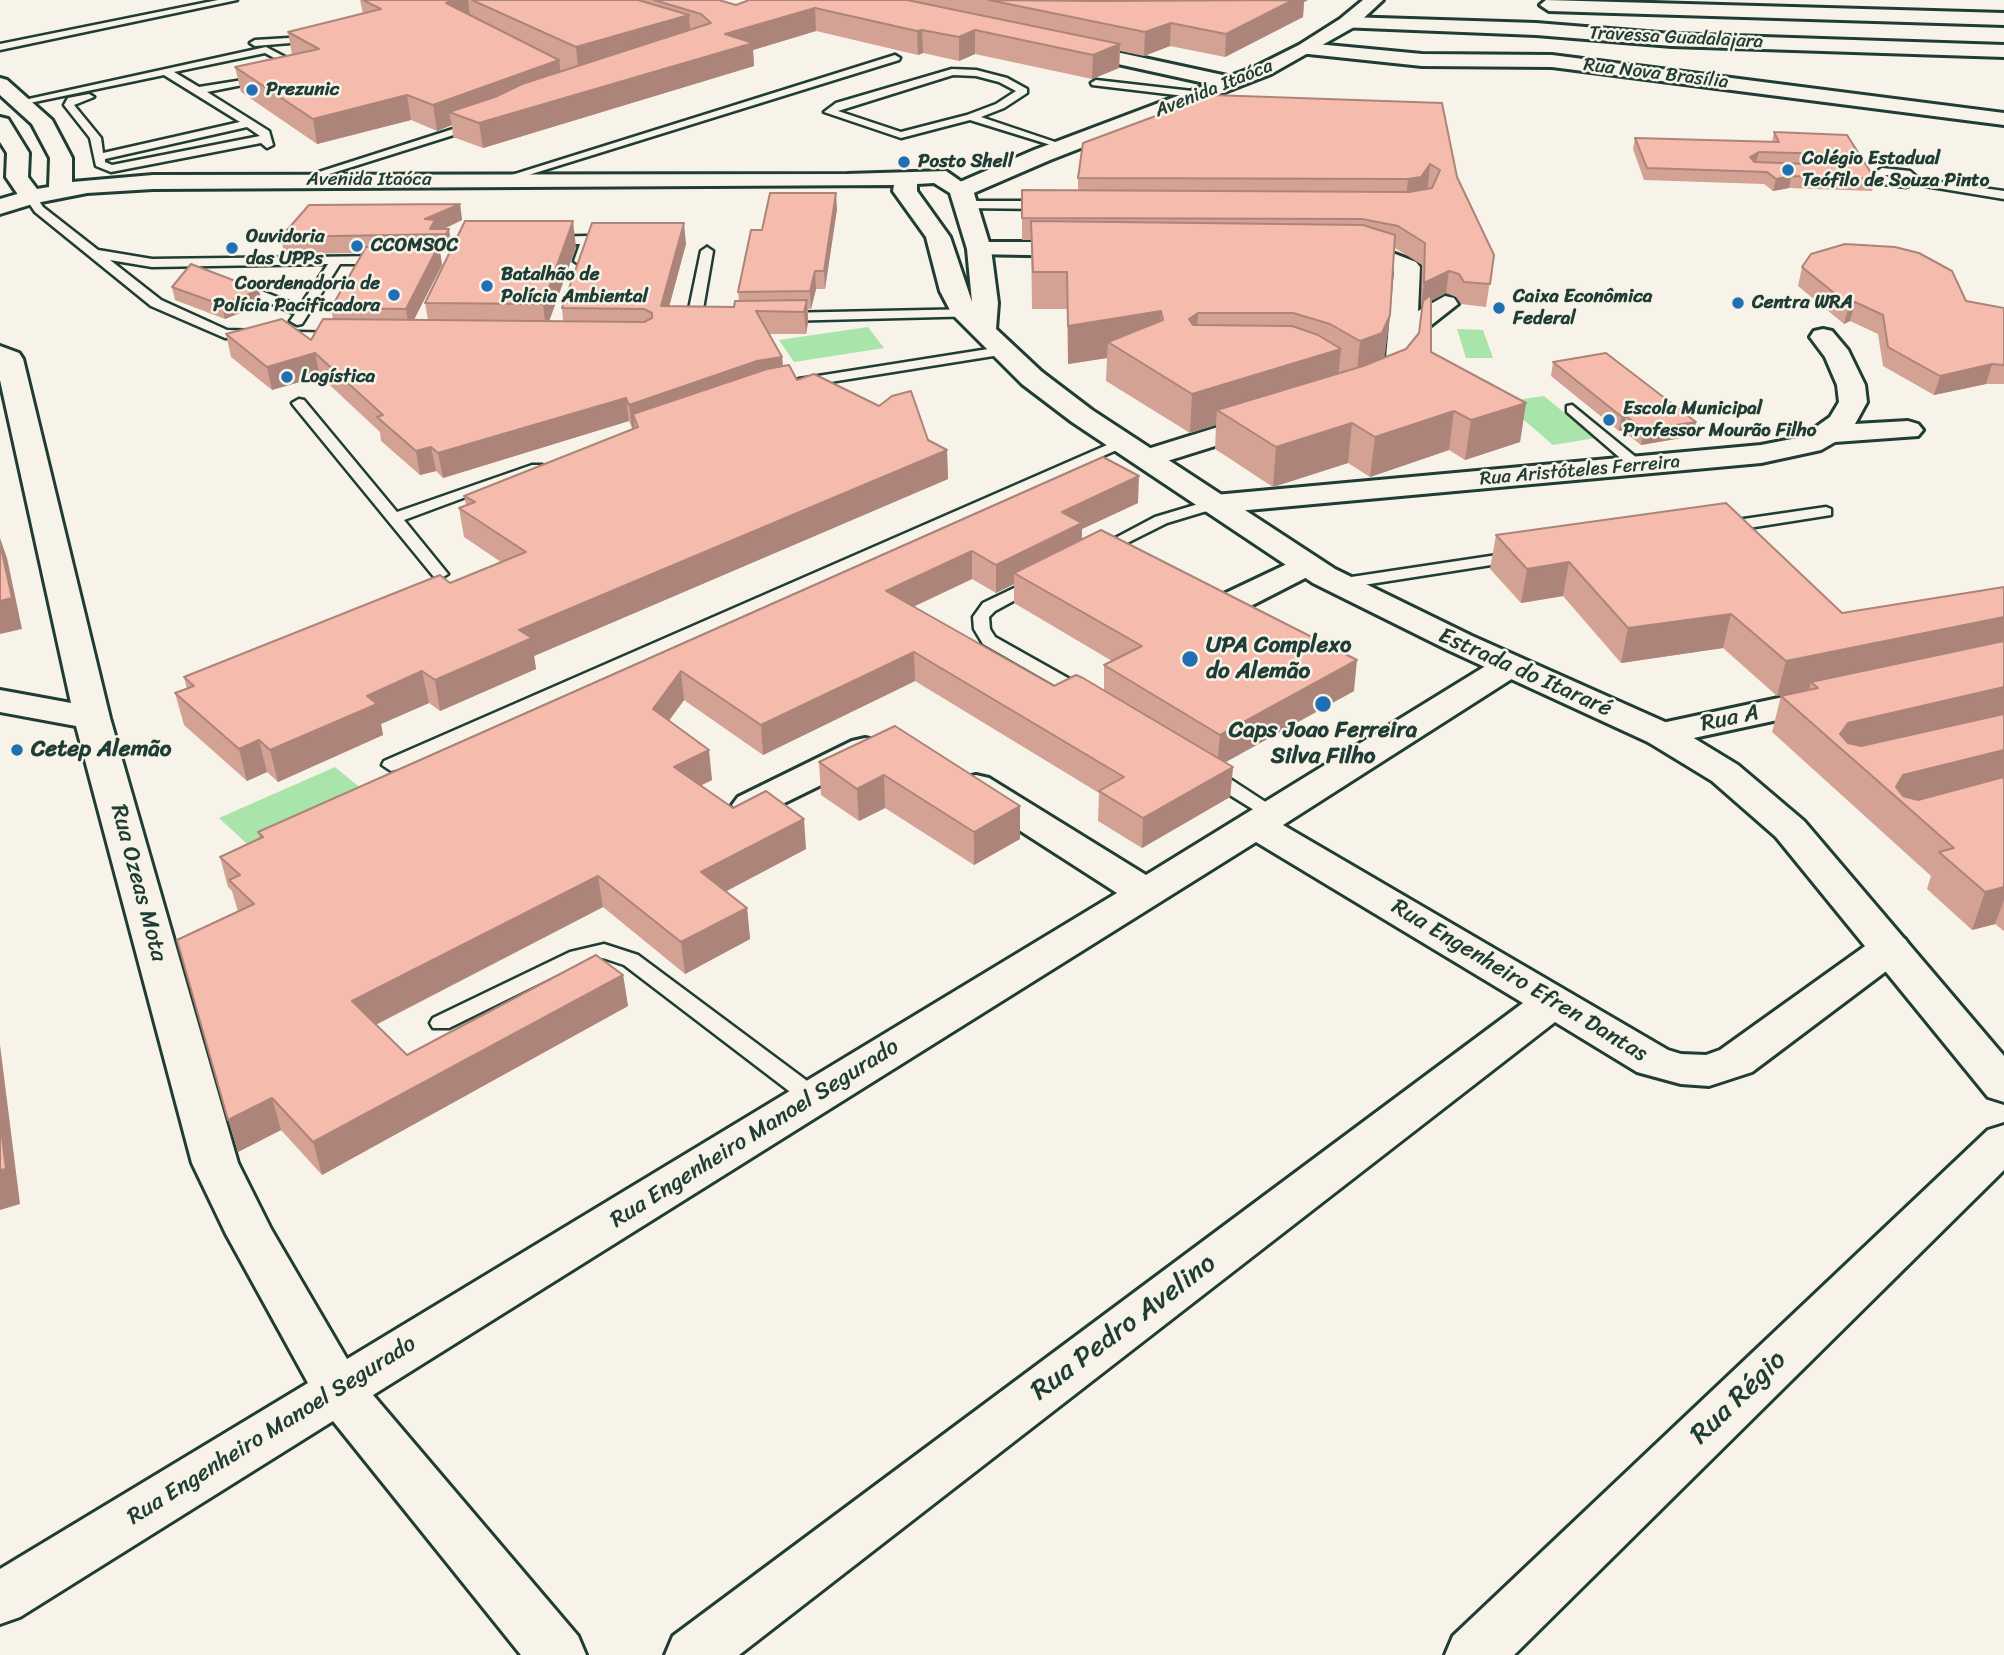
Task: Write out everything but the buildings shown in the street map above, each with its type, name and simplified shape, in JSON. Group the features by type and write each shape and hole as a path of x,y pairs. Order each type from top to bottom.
{"street":[{"name":"Avenida Itaóca","path":"0,207 31,197 61,180 151,173 300,180 741,181 907,188 962,197 1052,151 1232,83 1306,50 1347,23 1374,0"},
{"path":"1536,29 1550,2 1769,6 2004,19"},
{"path":"1877,14 1905,47"},
{"name":"Travessa Guadalajara","path":"1347,23 1536,29 1672,40 1981,50 2000,59"},
{"path":"1056,46 1232,83"},
{"name":"Rua Nova Brasília","path":"1306,50 1422,60 1552,61 2004,120"},
{"path":"7,90 41,120 57,146 61,180"},
{"path":"0,124 18,153 9,184 31,197"},
{"name":"Avenida Itaóca","path":"938,176 1052,151"},
{"path":"907,188 938,176 962,197 979,249 983,327"},
{"name":"Estrada do Itararé","path":"907,188 938,237 953,292 983,327 1082,416 1338,584 1509,666 1661,734 1725,773 1790,829 2004,1086"},
{"path":"979,249 1101,249"},
{"path":"1319,250 1368,252 1386,256 1407,267 1402,354 1395,375 1354,390"},
{"path":"1404,333 1445,304"},
{"name":"Rua Aristóteles Ferreira","path":"1216,504 1638,466 1784,451 1811,444 1829,434 1850,410 1853,394 1838,356 1824,337"},
{"name":"Rua Ozeas Mota","path":"0,354 9,359 92,718 215,1163 250,1234 338,1390 556,1655"},
{"path":"1135,450 1295,412"},
{"path":"1829,434 1908,430"},
{"path":"1259,624 1213,600 1306,565"},
{"name":"Rua Engenheiro Manoel Segurado","path":"0,1599 1265,820 1509,666"},
{"name":"Rua A","path":"1661,734 1859,692"},
{"path":"0,701 92,718"},
{"path":"751,805 866,748 903,744"},
{"path":"946,767 1146,893"},
{"name":"Rua Engenheiro Efren Dantas","path":"1265,820 1553,1002 1653,1061 1681,1069 1709,1071 1736,1060 1890,948"},
{"name":"Rua Pedro Avelino","path":"694,1655 1553,1002"},
{"name":"Rua Régio","path":"1474,1655 2004,1142"}],"lane":[{"path":"0,47 232,0"},
{"path":"7,90 257,43 302,39"},
{"path":"7,90 165,71 266,50 303,69 286,74"},
{"path":"505,179 895,58"},
{"path":"165,71 180,80 265,133 266,147 237,158 151,173 111,169 100,164 95,138 69,103 180,80"},
{"path":"971,117 1000,106 1023,91 1003,80 976,73 953,72 840,105 829,112 901,135 971,117 1052,151"},
{"path":"197,91 273,77"},
{"path":"1096,83 1201,95"},
{"path":"300,180 486,121"},
{"path":"100,157 249,123"},
{"path":"1860,172 1876,174 1888,182 1913,181 2004,195"},
{"path":"31,197 39,209 156,303 225,334 351,337"},
{"path":"962,197 1062,205"},
{"path":"532,240 587,240 575,277"},
{"path":"707,251 696,309 706,317 729,318"},
{"path":"94,253 134,262 175,263 402,259"},
{"path":"287,337 337,260"},
{"path":"175,263 303,312"},
{"path":"770,317 983,327"},
{"path":"783,386 983,327"},
{"path":"299,403 440,574"},
{"path":"1572,409 1638,466"},
{"path":"391,765 1135,450"},
{"path":"394,518 552,463"},
{"path":"1086,557 1161,520 1216,504"},
{"path":"1703,530 1826,512"},
{"path":"1338,584 1539,554"},
{"path":"1053,574 989,607 981,617 982,629 989,640 1101,705"},
{"path":"1191,763 1265,820"},
{"path":"441,1023 577,957 604,951 631,960 814,1098"}],"green space":[{"path":"868,327 884,348 794,362 779,340"},
{"path":"1457,329 1483,330 1493,358 1466,358"},
{"path":"1544,396 1595,438 1553,445 1503,402"},
{"path":"335,767 375,800 258,854 219,818"}],"place":[{"name":"Prezunic","path":"252,90"},
{"name":"Posto Shell","path":"904,162"},
{"name":"Colégio Estadual Teófilo de Souza Pinto","path":"1788,170"},
{"name":"CCOMSOC","path":"357,246"},
{"name":"Ouvidoria das UPPs","path":"232,248"},
{"name":"Batalhão de Polícia Ambiental","path":"487,286"},
{"name":"Coordenadoria de Polícia Pacificadora","path":"394,295"},
{"name":"Centra WRA","path":"1738,303"},
{"name":"Caixa Econômica Federal","path":"1499,308"},
{"name":"Logística","path":"287,377"},
{"name":"Escola Municipal Professor Mourão Filho","path":"1609,420"},
{"name":"UPA Complexo do Alemão","path":"1190,659"},
{"name":"Caps Joao Ferreira Silva Filho","path":"1323,704"},
{"name":"Cetep Alemão","path":"17,750"}]}
